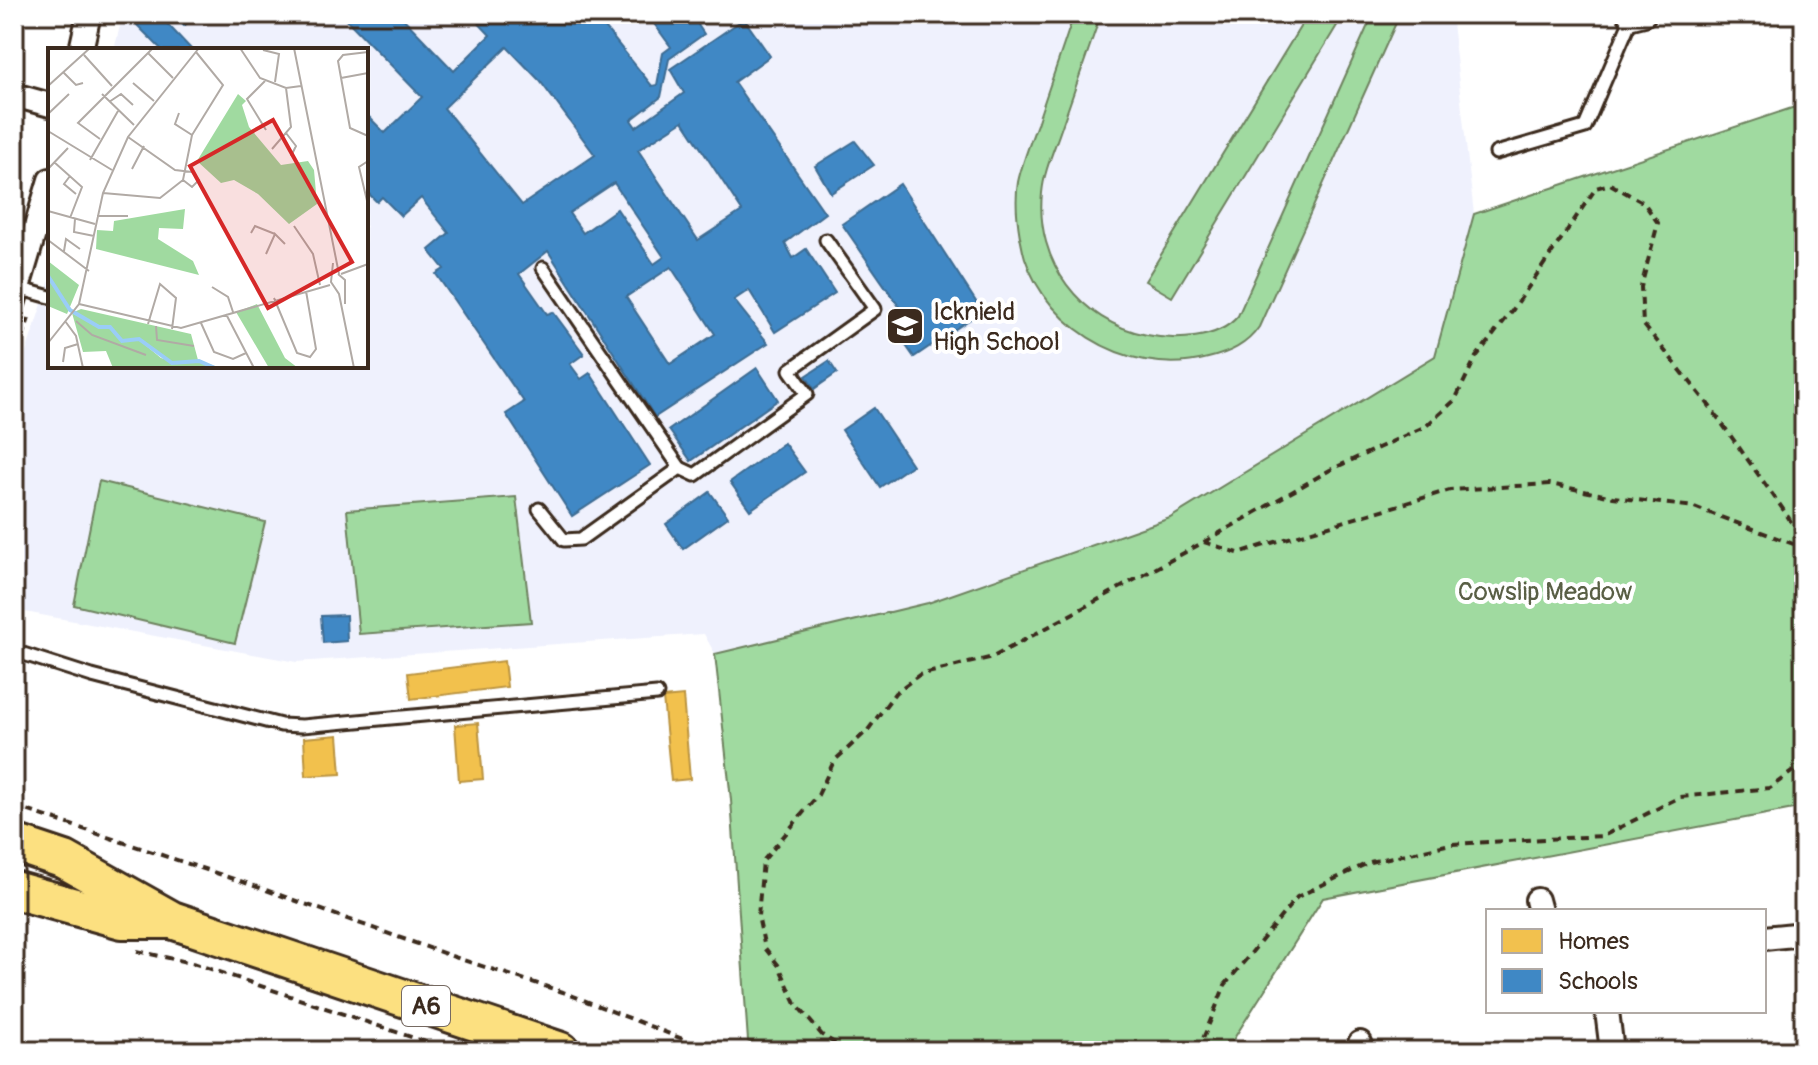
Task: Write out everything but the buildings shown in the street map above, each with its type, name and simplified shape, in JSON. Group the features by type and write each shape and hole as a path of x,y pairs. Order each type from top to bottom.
{"highway":[{"name":"A6","path":"14,843 65,860 172,920 561,1051"},
{"name":"A6","path":"14,890 122,920 172,920"}],"street":[{"path":"81,48 89,14"},
{"path":"14,95 48,104"},
{"path":"16,295 48,187"},
{"path":"1766,938 1804,935"},
{"path":"1607,1013 1612,1051"}],"lane":[{"path":"1496,153 1585,127 1635,15"},
{"path":"543,268 680,468 695,475 807,394 790,370 875,309 826,240"},
{"path":"16,295 48,297"},
{"path":"539,509 564,540 581,539 680,468"},
{"path":"14,651 106,680 281,725 302,726 657,694"}],"path":[{"path":"847,1051 822,1035 796,1004 779,966 765,948 758,916 763,861 818,795 834,761 868,730 895,693 919,675 993,657 1330,470 1426,426 1455,400 1476,357 1512,311 1596,188 1610,184 1644,203 1658,223 1641,287 1643,324 1708,404 1785,512 1804,545"},
{"path":"1204,542 1238,553 1450,490 1550,484 1613,497 1694,507 1804,545"},
{"path":"1198,1051 1225,985 1297,897 1370,862 1451,844 1603,836 1680,797 1770,788 1804,763"},
{"path":"14,806 563,992 713,1051"},
{"path":"124,948 196,964 452,1051"}],"shaded area":[{"name":"Icknield High School","path":"123,14 1451,14 1474,214 1435,356 1170,518 928,603 715,654 704,634 296,662 14,610 14,388 48,286 48,368 368,368 368,48 114,48"}],"green space":[{"path":"1074,14 1101,14 1045,177 1042,218 1046,242 1054,264 1067,285 1101,317 1147,335 1183,338 1219,330 1238,316 1373,14 1400,14 1259,327 1249,339 1230,351 1177,363 1146,360 1116,352 1088,338 1064,318 1043,295 1028,268 1018,224 1018,182"},
{"path":"1308,14 1344,14 1172,297 1145,281"},
{"name":"Cowslip Meadow","path":"1804,104 1804,807 1323,898 1226,1051 770,1051 748,1041 731,800 715,654 928,603 1170,518 1435,356 1474,214"},
{"path":"99,481 265,522 235,643 74,605"},
{"path":"516,497 531,622 359,634 347,510"}],"place":[{"name":"Icknield High School","path":"905,326"}]}
